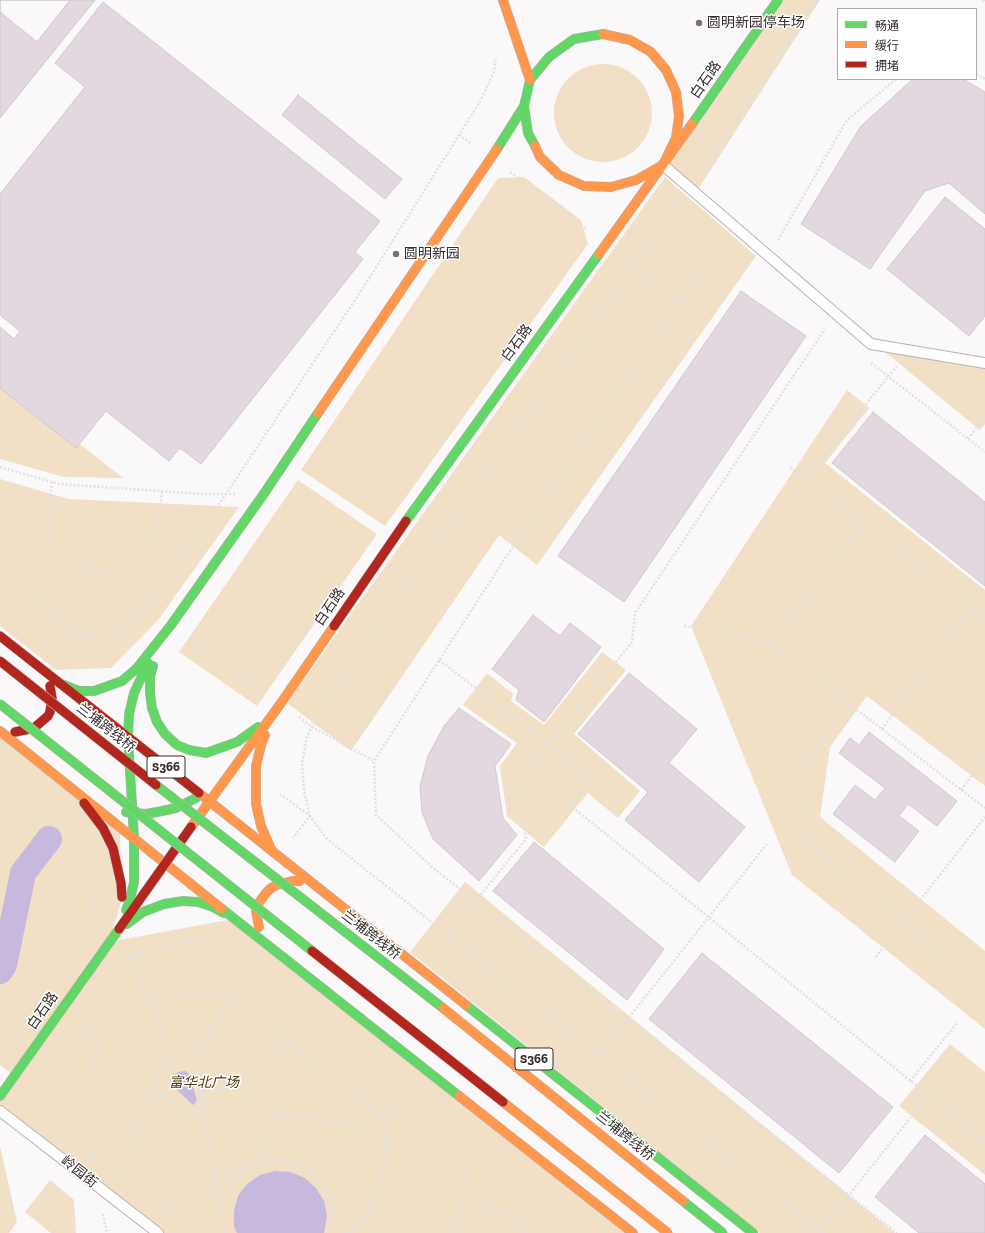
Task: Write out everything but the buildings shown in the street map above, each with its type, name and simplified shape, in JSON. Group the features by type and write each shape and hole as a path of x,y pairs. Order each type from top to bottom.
{"main road":[{"path":"503,0 530,80"},
{"name":"白石路","path":"281,704 417,504 606,245 778,0"},
{"path":"59,683 79,691 94,691 122,681 136,669 171,625 263,495 491,158 524,106 530,80 549,57 574,40 603,34 630,40 651,52 666,70 676,92 679,116 676,138 663,165 636,180 611,187 584,186 559,175 540,157 528,133 524,106"},
{"path":"171,625 154,662 150,677 150,693 152,708 157,722 177,745 189,750 206,753 223,748 237,742 251,733 281,704"},
{"path":"109,942 120,923 130,900 134,882 133,813 128,737 129,714 134,693 150,659 171,625"},
{"name":"S366","path":"0,636 316,885 753,1233"},
{"name":"兰埔跨线桥","path":"0,661 148,779 448,1012 723,1233"},
{"path":"0,730 24,732 34,728 48,716 52,698 50,684 42,670"},
{"path":"0,704 120,801 668,1233"},
{"path":"109,942 281,704"},
{"path":"272,851 261,826 256,804 256,766 261,745 269,724 281,704"},
{"path":"0,730 134,838 154,856 166,863 633,1233"},
{"path":"156,760 170,777 175,792 177,812"},
{"path":"83,797 101,806 114,810 146,814 177,812 189,802 215,786 235,766"},
{"path":"61,780 103,828 113,848 119,870 122,896 119,912 109,942"},
{"path":"134,882 154,856 175,835 210,827 232,832 248,838 272,851"},
{"path":"166,863 175,835"},
{"path":"269,946 262,935 257,918 256,911 261,899 270,888 292,880 305,881 316,885"},
{"path":"109,942 122,928 143,912 164,904 183,901 198,902 213,907 234,918"},
{"name":"白石路","path":"0,1096 109,942"}],"lane":[{"path":"663,165 871,344 985,364"},
{"name":"岭园街","path":"0,1111 154,1230"}],"path":[{"path":"817,0 690,188 448,526 320,712 307,736 302,763 304,791 310,816 326,838 821,1232 928,1096"},
{"path":"0,573 66,625 82,632 99,635 115,631 132,621 146,607 226,494 363,288 488,86 494,72 496,54"},
{"path":"768,256 847,120 895,80"},
{"path":"459,135 680,302"},
{"path":"733,225 502,563 374,761 376,815 432,867 897,1233"},
{"path":"448,935 526,838 517,785 632,642 635,612 836,313"},
{"path":"868,360 985,452"},
{"path":"805,479 898,365"},
{"path":"968,439 985,417"},
{"path":"0,467 59,484 162,491 263,495"},
{"path":"790,467 985,616"},
{"path":"52,482 48,524 53,544 69,558 90,569 115,574 126,569 141,556 149,542 159,517 162,491"},
{"path":"772,644 864,524"},
{"path":"146,607 312,727 374,761"},
{"path":"882,729 973,607"},
{"path":"684,626 772,644 985,808"},
{"path":"439,660 592,777 570,805 707,918 985,1141"},
{"path":"850,704 810,754 803,838 903,922 985,988"},
{"path":"961,790 985,758"},
{"path":"876,957 985,817"},
{"path":"599,1055 767,844"},
{"path":"83,936 92,915 95,878"},
{"path":"121,968 131,957 148,950 220,936"},
{"path":"131,957 144,991 156,997 222,991 384,1116"},
{"path":"113,1198 165,1054 156,997"},
{"path":"225,1233 194,1063 230,997"},
{"path":"79,1021 74,1027 99,1039 84,1102 88,1137 98,1187"},
{"path":"910,1081 957,1023"},
{"path":"200,1094 246,1082 267,1068 288,1042"},
{"path":"162,1062 194,1063"},
{"path":"238,1084 276,1114 359,1125 386,1143"},
{"path":"347,1233 370,1213 383,1178 386,1143 384,1116 409,1085"},
{"path":"152,1091 205,1120"},
{"path":"253,1164 267,1147 276,1114"},
{"path":"453,1233 457,1223 475,1137"},
{"path":"215,1180 233,1174 253,1164 281,1159 305,1167 323,1182 334,1202 337,1233"},
{"path":"154,1230 174,1197 217,1190"},
{"path":"457,1223 486,1210 506,1214 528,1233"},
{"path":"366,1216 373,1233"}],"green space":[{"path":"783,0 820,0 697,191 667,165"},
{"path":"603,64 622,67 638,78 649,94 652,113 649,132 638,148 622,159 603,162 584,159 568,148 557,132 554,113 557,94 568,78 584,67"},
{"path":"524,177 581,220 588,244 385,526 301,470 498,178"},
{"path":"665,177 756,256 537,565 499,535 351,751 287,703"},
{"path":"885,352 985,369 985,424 980,430"},
{"path":"0,381 123,478 64,477 0,459"},
{"path":"847,390 869,408 825,463 985,590 985,786 867,696 830,747 820,817 985,951 985,1029 792,875 691,626"},
{"path":"0,479 69,499 239,507 158,620 111,668 56,670 0,626"},
{"path":"298,480 377,534 257,706 179,652"},
{"path":"602,652 626,670 574,734 640,791 618,818 588,793 544,847 507,816 500,766 517,743 463,705 487,673 513,694 511,701 544,725"},
{"path":"0,732 120,827 121,902 109,941 13,1075 0,1065"},
{"path":"465,882 895,1233 760,1233 410,952"},
{"name":"富华北广场","path":"233,919 632,1233 159,1233 0,1110 0,1098 109,942"},
{"path":"950,1044 985,1072 985,1175 899,1106"},
{"path":"0,1146 17,1222 9,1233 0,1233"},
{"path":"50,1180 74,1200 76,1233 51,1233 25,1212"}],"shaded area":[{"path":"185,1071 190,1074 197,1101 193,1105 176,1089 174,1082 174,1076 178,1072"},
{"path":"275,1171 290,1172 305,1178 316,1188 324,1201 327,1216 324,1233 237,1233 234,1226 234,1211 238,1196 247,1184 260,1175"}],"waterway":[{"path":"0,971 4,965 23,873 49,839"}],"traffic: fast":[{"path":"692,124 778,0"},
{"path":"535,146 528,133 524,106 530,80 549,57 574,39 603,34"},
{"path":"497,149 524,106"},
{"path":"406,521 599,254"},
{"path":"59,683 79,691 94,691 122,681 136,669 171,625 263,495 318,413"},
{"path":"126,910 134,882 134,838 128,737 129,714 134,693 148,663"},
{"path":"153,666 150,677 152,708 157,722 165,734 177,745 189,750 206,753 237,742 258,727"},
{"path":"0,704 312,951"},
{"path":"156,785 443,1008"},
{"path":"126,812 146,814 162,811 176,808 196,798"},
{"path":"127,924 143,912 164,904 183,901 198,902 213,907 224,913"},
{"path":"222,909 459,1096"},
{"path":"0,1096 119,929"},
{"path":"466,1005 753,1233"},
{"path":"683,1201 723,1233"}],"traffic: slow":[{"path":"503,0 530,80"},
{"path":"535,146 540,157 559,175 584,186 611,187 636,180 663,165 676,138 679,116 676,92 666,70 651,52 630,40 603,34"},
{"path":"599,254 692,124"},
{"path":"318,413 497,149"},
{"path":"191,827 281,703 334,626"},
{"path":"0,731 222,909"},
{"path":"265,735 256,766 256,804 261,826 272,851"},
{"path":"199,793 466,1005"},
{"path":"259,927 256,911 258,904 266,893 277,885 292,881 300,881"},
{"path":"443,1008 683,1201"},
{"path":"459,1096 633,1233"},
{"path":"503,1102 668,1233"}],"traffic: jam":[{"path":"334,626 406,521"},
{"path":"0,636 199,793"},
{"path":"0,661 156,785"},
{"path":"15,732 34,728 48,716 52,698 50,686"},
{"path":"84,803 103,828 113,848 121,883 122,897"},
{"path":"119,929 191,827"},
{"path":"312,951 503,1102"}],"place":[{"name":"圆明新园停车场","path":"699,23"},
{"name":"圆明新园","path":"396,254"}]}
